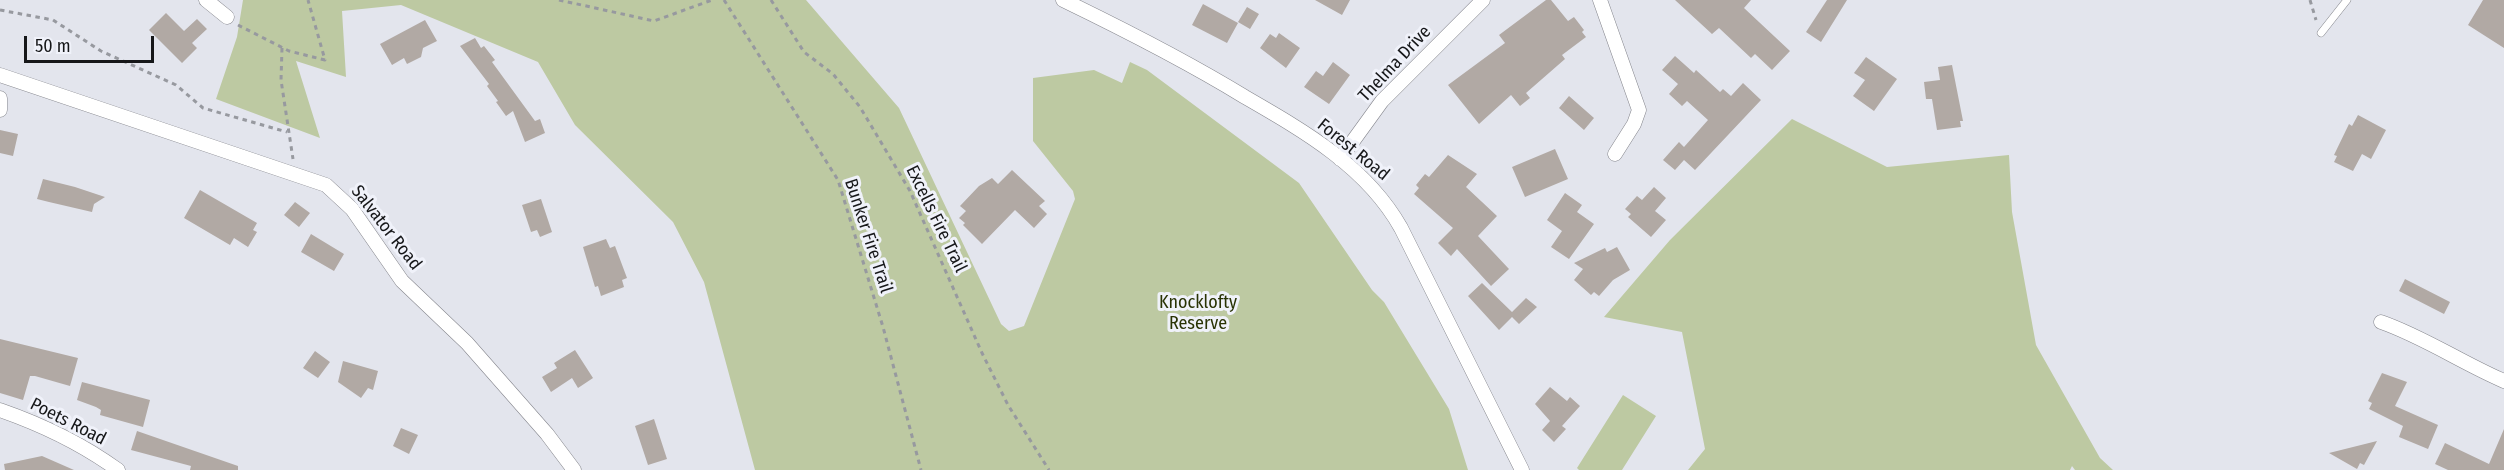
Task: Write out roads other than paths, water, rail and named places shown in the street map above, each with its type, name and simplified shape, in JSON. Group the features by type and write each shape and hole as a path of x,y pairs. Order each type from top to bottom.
{"street":[{"path":"206,0 227,17"},
{"name":"Forest Road","path":"1063,0 1140,37 1292,124 1367,181 1388,204 1522,470"},
{"name":"Thelma Drive","path":"1340,159 1382,101 1483,0"},
{"path":"1600,0 1639,110 1634,124 1615,154"},
{"name":"Salvator Road","path":"0,75 326,185 351,209 402,281 467,343 548,434 574,470"},
{"path":"0,98 0,110"},
{"path":"2381,322 2407,331 2459,361 2504,381"},
{"name":"Poets Road","path":"0,410 34,422 84,446 118,470"}],"lane":[{"path":"2320,33 2347,0"}],"park label":[{"name":"Knocklofty Reserve","path":"1198,313"}]}
